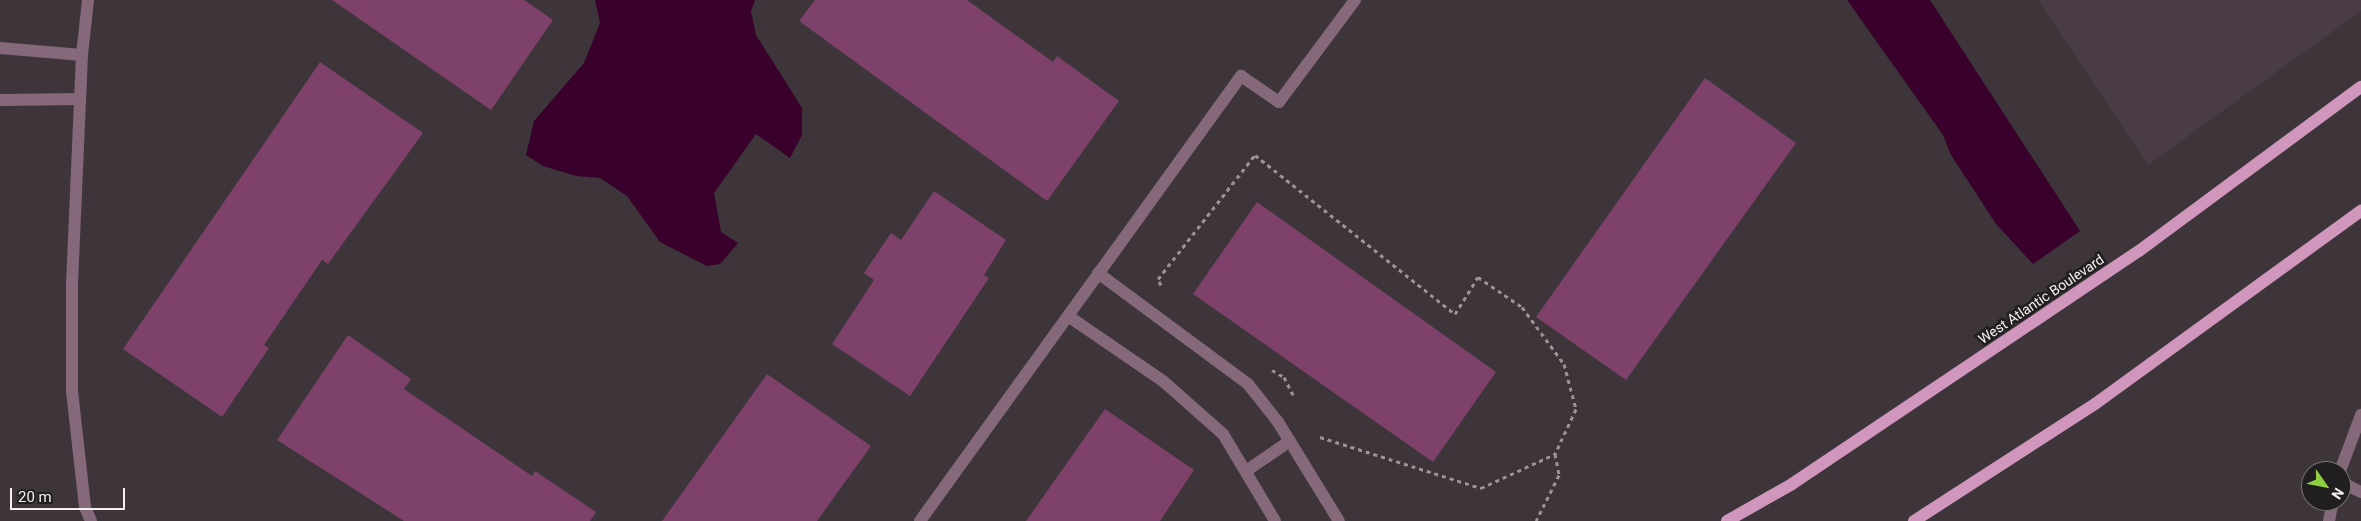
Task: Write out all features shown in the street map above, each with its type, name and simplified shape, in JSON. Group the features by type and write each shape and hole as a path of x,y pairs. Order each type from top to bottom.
{"main road":[{"name":"West Atlantic Boulevard","path":"1727,521 1792,484 2139,251 2361,87"},
{"path":"1914,521 2095,404 2361,211"}],"street":[{"path":"88,0 82,55 80,99 72,391 86,507 91,521"},
{"path":"920,521 1241,76 1279,102 1355,0"},
{"path":"0,48 82,55"},
{"path":"0,100 80,99"},
{"path":"1098,273 1248,384 1290,441 1339,521"},
{"path":"1068,316 1163,381 1223,434 1275,521"},
{"path":"2344,461 2361,415"},
{"path":"1246,471 1290,441"}],"path":[{"path":"1163,287 1158,279 1255,155 1455,314 1478,277 1522,307 1564,364 1576,409 1555,454 1559,475 1536,521"},
{"path":"1268,367 1284,377 1297,402"},
{"path":"1314,435 1480,488 1555,454"}],"shaded area":[{"path":"595,0 755,0 751,11 756,35 802,108 802,135 790,158 756,134 714,193 721,232 738,243 720,264 707,266 660,242 627,196 600,178 576,176 543,166 526,155 534,121 584,63 600,23"},
{"path":"1847,0 1930,0 2080,231 2033,264 1996,224 1951,155 1943,135"},
{"path":"2038,0 2361,0 2361,11 2148,165"}],"building":[{"path":"332,0 524,0 553,20 491,110"},
{"path":"815,0 967,0 1053,62 1057,56 1119,101 1047,201 799,21"},
{"path":"320,62 423,133 328,264 322,260 264,345 269,348 222,417 123,349"},
{"path":"1705,78 1796,143 1626,380 1536,317"},
{"path":"934,191 1006,240 984,275 989,278 910,396 832,344 874,280 864,273 891,233 901,240"},
{"path":"1257,202 1496,372 1433,462 1193,294"},
{"path":"348,335 411,379 404,389 532,476 535,471 596,512 590,521 404,521 277,440"},
{"path":"767,374 871,446 817,521 662,521"},
{"path":"1105,409 1194,470 1160,521 1026,521"}]}
